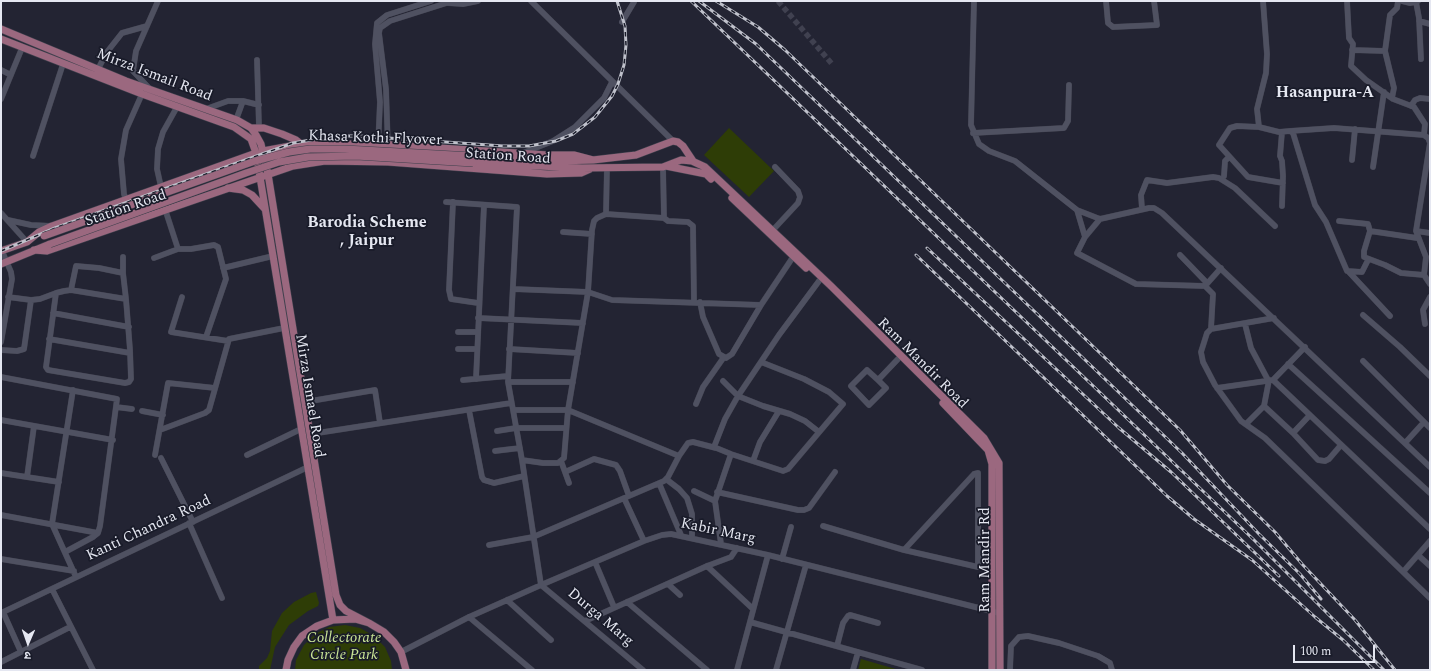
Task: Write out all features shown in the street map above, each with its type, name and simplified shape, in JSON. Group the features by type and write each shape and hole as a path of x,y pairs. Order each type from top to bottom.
{"main road":[{"name":"Mirza Ismail Road","path":"1,29 151,90 236,120 251,128 261,144 259,152"},
{"name":"Mirza Ismail Road","path":"1,39 244,133 251,139 259,152 264,175"},
{"path":"22,48 26,40"},
{"path":"251,128 259,127 282,134 296,140 301,144"},
{"path":"593,160 636,155 673,141 678,142 683,146 693,161"},
{"name":"Station Road","path":"2,251 27,242 39,232 52,226 259,152 301,144 378,144 574,155 593,160"},
{"name":"Khasa Kothi Flyover","path":"27,242 255,161 289,152 310,149 440,153 558,161 594,167"},
{"name":"Khasa Kothi Flyover","path":"34,250 246,173 279,162 308,157 356,156 549,168 581,164 593,160"},
{"name":"Station Road","path":"4,263 34,250 47,251 264,175 293,166 326,161 388,162 547,174 581,173 594,167 664,166 681,160 693,161"},
{"name":"Ram Mandir Road","path":"693,161 705,168 773,230 831,286 984,438 993,451"},
{"name":"Ram Mandir Road","path":"664,166 706,174 819,281 971,431 988,450 992,464 992,670"},
{"path":"264,175 311,434 336,595 340,605 346,611 384,632 394,642 401,652 406,670"},
{"name":"Mirza Ismael Road","path":"264,175 265,209 284,328 296,388 301,429 333,620"},
{"path":"228,188 247,193 265,209"},
{"name":"Ram Mandir Rd","path":"993,451 999,463 1000,670"},
{"path":"991,556 999,556"},
{"path":"286,670 288,660 294,647 302,636 317,626 333,620 355,619 369,623"}],"street":[{"path":"151,90 133,71 136,51 158,1"},
{"path":"378,162 380,102 375,44 377,23 387,14 431,1"},
{"path":"388,162 386,89 380,28 383,24 390,21 443,2 453,1"},
{"path":"443,2 463,4 478,1"},
{"path":"531,1 673,141"},
{"path":"974,1 971,124 979,144 989,151 1015,161 1077,210 1100,219 1154,208 1162,213 1430,467"},
{"path":"1106,1 1108,23 1113,27 1157,25 1154,1"},
{"path":"1259,127 1257,109 1266,73 1267,54 1264,1"},
{"path":"1347,1 1349,38 1353,44 1351,66 1392,98 1411,106 1425,124 1424,135"},
{"path":"1392,98 1394,88 1385,51 1390,15 1397,8 1398,1"},
{"path":"1402,1 1406,3 1417,2 1421,59"},
{"path":"622,22 634,2"},
{"path":"1419,21 1430,24"},
{"path":"98,69 107,52 122,33 147,26"},
{"path":"1,99 22,48"},
{"path":"1352,50 1385,51"},
{"path":"257,60 259,127"},
{"path":"33,156 63,64"},
{"path":"1,70 11,75"},
{"path":"522,153 553,140 576,127 604,98 612,82"},
{"path":"973,132 1064,128 1068,122 1068,85"},
{"path":"1373,167 1380,130 1384,92"},
{"path":"133,220 126,200 121,178 123,147 126,130 142,94"},
{"path":"1411,106 1415,100 1420,98 1430,99"},
{"path":"206,110 228,101 244,101 259,105"},
{"path":"236,120 244,101"},
{"path":"161,187 157,169 158,149 163,132 177,107"},
{"path":"1283,183 1248,177 1219,145 1230,128 1237,126 1259,127 1282,132 1327,128 1355,129 1424,135 1428,138 1430,143 1416,231 1426,257 1424,275 1430,284"},
{"path":"1352,160 1355,129"},
{"path":"1290,131 1293,133 1315,206 1326,222 1347,271 1390,316"},
{"path":"1282,132 1280,156 1282,161 1283,183 1282,206"},
{"path":"1224,176 1225,160 1229,157"},
{"path":"664,166 664,218"},
{"path":"606,214 607,167"},
{"path":"773,230 798,203 800,197 798,191 775,167"},
{"path":"1142,210 1141,196 1147,180 1167,183 1213,177 1219,178 1235,188 1275,226"},
{"path":"446,202 517,207 508,379 541,585"},
{"path":"453,202 449,290 451,299 478,303"},
{"path":"476,379 478,303 484,205"},
{"path":"165,209 178,249"},
{"path":"1077,210 1085,237"},
{"path":"1,213 27,242"},
{"path":"569,483 562,461 564,458 568,410 588,292 592,234 596,218 606,214 664,218 668,221 688,222 693,226 697,302 719,354 724,357"},
{"path":"1100,219 1085,237 1077,253 1136,284 1206,284 1221,268"},
{"path":"8,220 31,225 52,226"},
{"path":"1339,221 1368,224 1370,231 1363,256 1368,260 1385,265 1401,273 1424,275"},
{"path":"1370,231 1418,238"},
{"path":"1416,231 1430,233"},
{"path":"563,232 592,234"},
{"path":"154,258 178,249 217,246 226,279 206,337"},
{"path":"1,342 4,308 12,279 4,263 2,251"},
{"path":"1180,255 1213,294 1211,329 1203,341 1201,352 1203,362 1217,388 1236,416 1264,438 1430,598"},
{"path":"223,268 273,256"},
{"path":"56,293 45,363 48,370 125,383 131,379 129,327 123,273 123,257"},
{"path":"696,404 703,387 724,357 728,357 732,354 761,305 793,257"},
{"path":"1347,271 1362,272 1368,260"},
{"path":"71,290 76,266 99,268 123,273"},
{"path":"716,448 714,447 725,419 738,396 819,281"},
{"path":"513,289 588,292 612,300 761,305"},
{"path":"8,297 31,300 40,299 56,293 71,290 126,299"},
{"path":"182,297 171,332 228,341"},
{"path":"1,350 17,351 24,349 31,300"},
{"path":"1424,324 1423,310 1429,301"},
{"path":"53,313 129,327"},
{"path":"1363,315 1400,347 1430,376"},
{"path":"478,318 583,323"},
{"path":"1211,329 1274,318"},
{"path":"1244,324 1253,352 1270,380 1310,415 1430,529"},
{"path":"160,430 205,413 209,410 229,338 284,328"},
{"path":"458,332 478,332"},
{"path":"49,339 130,353"},
{"path":"1217,388 1270,380 1304,348"},
{"path":"458,349 477,349"},
{"path":"509,349 578,353"},
{"path":"878,380 898,359"},
{"path":"1363,361 1430,428"},
{"path":"489,545 533,537 659,483 666,479 686,446 693,442 716,448 783,471 788,469 843,404 829,392 810,382 761,362"},
{"path":"1288,364 1430,494"},
{"path":"867,370 878,380 886,388 869,404 851,386 867,370"},
{"path":"1,377 114,397 117,399 98,533"},
{"path":"463,380 508,379 573,382"},
{"path":"1246,424 1264,406 1270,380"},
{"path":"723,381 738,396 805,421 820,432"},
{"path":"215,388 168,383 162,415 158,456 191,523 222,598"},
{"path":"73,390 52,524 76,577"},
{"path":"305,402 375,390 380,423"},
{"path":"311,434 511,403"},
{"path":"1264,406 1293,433 1318,460 1321,461 1329,459 1341,445"},
{"path":"116,407 132,410"},
{"path":"469,410 482,477 484,480 494,483 524,476"},
{"path":"513,410 568,410 679,456"},
{"path":"142,411 162,415"},
{"path":"753,461 760,442 779,411"},
{"path":"1293,433 1310,415"},
{"path":"1,420 112,440"},
{"path":"1405,443 1424,422"},
{"path":"27,477 34,426"},
{"path":"497,431 516,428 566,428"},
{"path":"247,455 301,429"},
{"path":"495,451 520,448"},
{"path":"721,544 715,501 731,454"},
{"path":"522,460 543,463 562,461"},
{"path":"565,472 594,460 616,465 620,470 627,497 644,541"},
{"name":"Kanti Chandra Road","path":"2,613 308,467"},
{"path":"717,492 798,510 804,510 809,508 835,472"},
{"path":"1,473 59,482"},
{"path":"823,526 904,550 976,568 978,566 979,555 979,475 977,473 904,550"},
{"path":"666,479 679,489 687,498 692,514 692,538"},
{"path":"659,483 682,535"},
{"path":"694,491 715,501"},
{"path":"1,516 98,533"},
{"path":"782,559 791,527"},
{"path":"65,552 98,533"},
{"name":"Kabir Marg","path":"401,652 469,617 644,541 662,535 682,535 721,544 1000,613"},
{"path":"1403,572 1430,541"},
{"path":"585,621 707,566 731,557 737,548"},
{"path":"737,670 768,555"},
{"path":"979,555 991,556"},
{"path":"1418,555 1430,566"},
{"path":"1,559 74,571"},
{"path":"595,562 614,607"},
{"path":"776,670 806,564"},
{"path":"707,566 753,609"},
{"path":"668,584 680,595"},
{"name":"Durga Marg","path":"541,585 643,670"},
{"path":"52,589 92,670"},
{"path":"507,600 551,640"},
{"path":"627,602 707,670"},
{"path":"2,613 21,652"},
{"path":"837,646 843,623 848,616 850,615 878,622"},
{"path":"469,617 532,670"},
{"path":"750,622 920,670"},
{"path":"1,662 70,627"},
{"path":"1010,670 1011,646 1019,637 1028,636 1059,643 1098,656 1110,663 1112,670"},
{"path":"853,670 858,652"}],"green space":[{"path":"729,128 774,171 749,197 704,155"},
{"path":"316,592 319,603 318,606 308,611 289,625 275,647 270,670 259,670 259,666 267,658 270,651 272,631 282,613 294,602"},
{"name":"Collectorate Circle Park","path":"345,625 360,628 374,636 385,647 391,661 392,670 295,670 296,660 304,645 315,634 329,627"},
{"path":"861,659 899,670 858,670"}],"tunnel":[{"path":"778,1 832,64"}],"railway":[{"path":"1,251 55,228 293,143 335,136 359,136 503,146 529,146 556,141 573,134 595,117 612,96 618,84 624,65 626,45 625,26 617,1"},
{"path":"691,1 1253,539 1384,670"},
{"path":"699,1 756,44 1182,453 1259,534 1300,574 1321,599"},
{"path":"716,1 758,27 785,50 1180,430 1227,485 1275,532 1302,564 1355,620 1395,670"},
{"path":"927,248 1119,428 1171,472 1279,576"},
{"path":"916,255 1167,496 1194,519 1252,560 1315,617 1343,640 1374,670"}],"district":[{"name":"Hasanpura-A","path":"1325,94"},
{"name":"Barodia Scheme , Jaipur","path":"367,233"}]}
